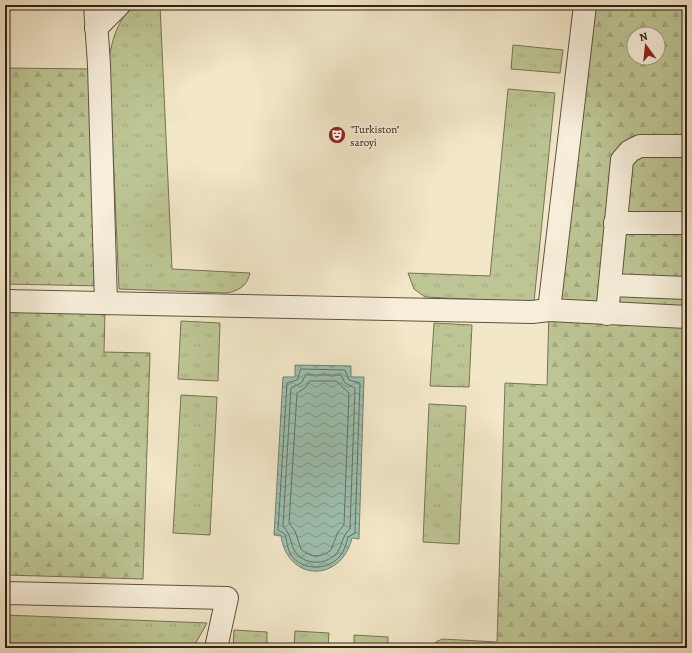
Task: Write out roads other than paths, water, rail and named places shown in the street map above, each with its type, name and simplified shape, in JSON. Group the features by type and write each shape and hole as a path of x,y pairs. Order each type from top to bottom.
{"lane":[{"path":"95,5 106,303"},
{"path":"96,28 119,5"},
{"path":"549,310 585,5"},
{"path":"607,314 622,160 630,151 640,146 687,146"},
{"path":"615,223 687,224"},
{"path":"610,285 687,288"},
{"path":"5,301 524,312 549,310 687,317"},
{"path":"5,593 227,598 216,648"}],"water":[{"path":"295,365 351,366 351,377 364,377 359,539 352,538 346,553 337,563 327,569 315,571 304,569 294,562 286,551 281,536 274,535 283,377 295,377"}],"place":[{"name":"\"Turkiston\" saroyi","path":"337,135"}]}
